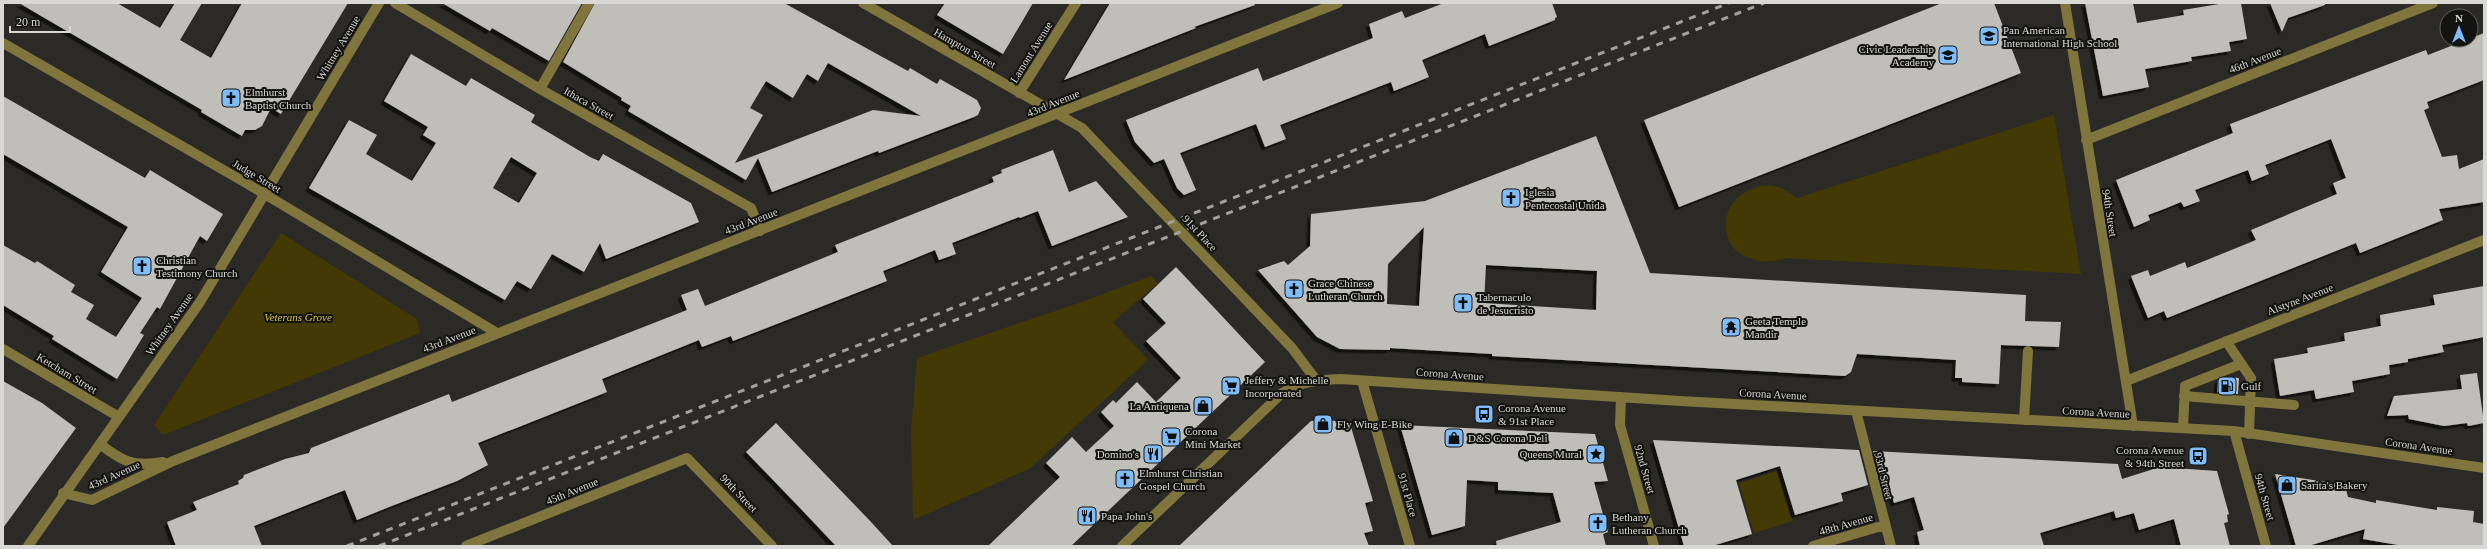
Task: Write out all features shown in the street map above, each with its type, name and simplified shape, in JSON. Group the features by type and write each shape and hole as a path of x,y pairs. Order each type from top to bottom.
{"street":[{"name":"Whitney Avenue","path":"28,546 200,302 379,3"},
{"name":"Ithaca Street","path":"395,3 540,89 751,208 760,231"},
{"path":"540,89 588,3"},
{"name":"Hampton Street","path":"863,3 1056,114"},
{"name":"Lamont Avenue","path":"1019,93 1076,3"},
{"name":"43rd Avenue","path":"64,493 92,500 173,461 760,231 1335,3"},
{"name":"94th Street","path":"2065,3 2133,426"},
{"name":"46th Avenue","path":"2086,140 2433,3"},
{"name":"Judge Street","path":"3,43 264,194 497,333"},
{"name":"91st Place","path":"1056,114 1082,128 1150,197 1292,348 1316,380"},
{"name":"Alstyne Avenue","path":"2126,381 2484,240"},
{"path":"2226,342 2251,378 2249,434"},
{"name":"Ketcham Street","path":"3,349 119,417"},
{"path":"2024,420 2028,350"},
{"path":"2182,428 2184,386 2241,364"},
{"name":"Corona Avenue","path":"1122,546 1281,394 1292,387 1316,380 1362,381 1856,411 2182,428 2234,432 2484,468"},
{"name":"91st Place","path":"1362,381 1410,546"},
{"path":"2184,396 2294,405"},
{"name":"92nd Street","path":"1621,397 1620,425 1654,546"},
{"name":"93rd Street","path":"1856,411 1891,546"},
{"name":"94th Street","path":"2234,432 2266,546"},
{"name":"43rd Avenue","path":"100,444 120,460 142,466 173,461"},
{"name":"45th Avenue","path":"466,546 687,458"},
{"name":"90th Street","path":"687,458 772,546"},
{"name":"48th Avenue","path":"1813,546 1885,525"}],"green space":[{"path":"2054,115 2081,274 1786,258 1776,261 1765,261 1755,260 1745,256 1737,251 1730,243 1726,221 1728,212 1738,198 1753,188 1770,185 1779,187 1797,198"},
{"name":"Veterans Grove","path":"281,233 417,319 420,333 163,435 154,425"},
{"path":"1151,276 1158,283 1113,322 1148,360 1029,469 913,520 911,432 917,358 1087,300"},
{"path":"1777,471 1793,521 1754,533 1739,483"}],"building":[{"path":"19,3 117,3 160,28 175,3 202,3 180,40 211,58 242,3 348,3 281,114 271,108 262,126 255,130 245,130 242,136 201,112 202,110"},
{"path":"442,3 582,3 549,61 492,28 490,31"},
{"path":"595,3 784,3 908,71 910,68 937,84 940,79 977,100 981,108 978,115 974,117 879,153 878,151 772,192 758,158 746,180 628,111 631,106 621,100 622,98 563,62","holes":["828,63 921,116 873,110 735,163 763,115 750,108 766,81 793,98 807,74 818,81"]},
{"path":"945,3 1033,3 1003,54 937,15"},
{"path":"1110,3 1254,3 1255,5 1194,27 1196,28 1064,80"},
{"path":"1444,3 1552,3 1557,17 1555,20 1489,46 1485,34 1422,60 1429,77 1394,91 1391,82 1280,125 1286,139 1265,147 1256,124 1180,153 1196,190 1184,195 1177,188 1164,159 1154,163 1135,142 1126,120 1258,68 1263,81 1373,38 1369,24 1402,11 1405,18"},
{"path":"1942,3 1994,3 2021,73 1679,207 1644,120"},
{"path":"2085,3 2133,3 2137,23 2184,15 2183,10 2225,3 2241,3 2247,39 2229,42 2231,51 2191,57 2192,61 2145,69 2149,87 2103,96"},
{"path":"2270,3 2325,3 2325,5 2288,18 2282,32"},
{"path":"2484,33 2484,80 2427,102 2429,108 2424,110 2442,157 2457,155 2459,169 2484,159 2484,202 2439,209 2443,220 2360,253 2356,243 2167,318 2164,311 2148,318 2131,276 2148,270 2150,276 2185,262 2187,268 2256,240 2251,230 2337,194 2333,183 2346,178 2331,139 2265,165 2269,174 2252,181 2248,170 2195,190 2200,201 2184,207 2181,202 2148,215 2150,220 2134,227 2116,180 2233,133 2230,124 2426,50 2428,55 2446,48 2479,48 2479,35"},
{"path":"411,54 466,86 471,78 535,115 531,122 590,157 599,161 603,154 691,203 699,222 606,259 600,243 584,272 552,254 531,289 517,281 505,300 309,188 349,120 377,135 366,154 412,181 436,143 423,135 428,127 384,101","holes":["511,157 537,173 519,203 493,188"]},
{"path":"3,96 145,178 150,170 223,214 207,241 200,236 160,309 157,307 140,333 144,335 117,379 52,339 54,336 3,305 3,245 35,263 37,261 75,285 71,292 94,305 86,319 116,337 142,298 101,272 128,227 3,154"},
{"path":"1596,136 1650,273 2026,295 2025,321 2061,322 2059,347 2001,345 1999,384 1962,382 1962,378 1955,378 1956,360 1857,354 1851,372 1845,376 1492,356 1492,354 1390,348 1390,350 1340,349 1317,337 1258,270 1284,261 1288,265 1310,246 1311,214 1425,201","holes":["1424,227 1419,306 1387,304 1388,264","1486,265 1597,271 1596,310 1484,303"]},
{"path":"1053,150 1069,192 1096,181 1128,217 1052,246 1038,211 1020,218 1019,217 952,243 956,254 939,260 935,250 883,271 887,281 733,341 731,336 702,347 699,340 602,379 607,392 478,443 488,465 457,481 357,520 345,490 254,526 262,546 176,546 167,522 197,510 193,502 239,484 238,481 243,478 244,475 285,459 309,453 311,448 449,394 452,402 687,310 681,295 698,289 705,306 838,252 835,245 994,182 992,177 1002,173 1001,170"},
{"path":"1176,267 1265,362 1071,546 988,546 1060,477 1046,463 1072,437 1086,452 1114,426 1101,412 1113,400 1116,403 1137,382 1156,402 1181,378 1146,341 1166,323 1143,299"},
{"path":"2484,286 2484,337 2442,345 2444,352 2408,359 2408,362 2389,365 2390,374 2352,381 2354,392 2316,399 2314,390 2280,396 2274,359 2308,353 2307,348 2345,341 2344,333 2381,326 2380,315 2435,305 2433,295"},
{"path":"2477,373 2484,423 2468,426 2467,423 2444,426 2409,419 2408,415 2387,416 2394,396 2462,389 2460,375"},
{"path":"2226,377 2239,378 2238,394 2217,392 2218,380"},
{"path":"3,381 42,403 76,428 3,528"},
{"path":"1327,420 1344,422 1351,427 1373,501 1365,503 1373,531 1364,533 1369,546 1179,546 1311,421"},
{"path":"776,423 893,546 836,546 746,452"},
{"path":"1400,425 1595,434 1608,481 1594,482 1608,532 1603,534 1606,546 1497,546 1496,541 1561,522 1553,493 1498,490 1498,482 1467,480 1465,526 1432,535"},
{"path":"1653,440 1859,450 1868,485 1841,493 1843,501 1795,515 1780,466 1736,480 1752,534 1712,546 1684,546"},
{"path":"1873,451 2118,464 2122,479 2160,467 2217,471 2229,514 2227,515 2228,522 2224,523 2230,546 2181,546 2174,519 2139,530 2134,513 2116,518 2114,511 2040,533 2044,546 1920,546 1917,532 1924,530 1914,497 1894,503 1887,479 1881,481"},
{"path":"2275,474 2345,485 2348,497 2376,503 2376,500 2437,510 2437,507 2474,511 2473,522 2484,524 2484,546 2404,546 2363,539 2365,529 2308,546 2296,546"}],"railway":[{"path":"347,546 1729,3"},
{"path":"379,546 1764,3"}],"place":[{"name":"Pan American International High School","path":"1989,36"},
{"name":"Civic Leadership Academy","path":"1948,55"},
{"name":"Elmhurst Baptist Church","path":"231,98"},
{"name":"Iglesia Pentecostal Unida","path":"1511,198"},
{"name":"Christian Testimony Church","path":"142,266"},
{"name":"Grace Chinese Lutheran Church","path":"1294,289"},
{"name":"Tabernaculo de Jesucristo","path":"1463,303"},
{"name":"Geeta Temple Mandir","path":"1731,327"},
{"name":"Jeffery & Michelle Incorporated","path":"1231,386"},
{"name":"Gulf","path":"2227,386"},
{"name":"La Antiquena","path":"1203,406"},
{"name":"Corona Avenue & 91st Place","path":"1484,414"},
{"name":"Fly Wing E-Bike","path":"1323,424"},
{"name":"Corona Mini Market","path":"1171,437"},
{"name":"D&S Corona Deli","path":"1454,438"},
{"name":"Domino's","path":"1153,454"},
{"name":"Queens Mural","path":"1596,454"},
{"name":"Corona Avenue & 94th Street","path":"2198,456"},
{"name":"Elmhurst Christian Gospel Church","path":"1125,479"},
{"name":"Sarita's Bakery","path":"2287,485"},
{"name":"Papa John's","path":"1087,516"},
{"name":"Bethany Lutheran Church","path":"1598,523"}]}
